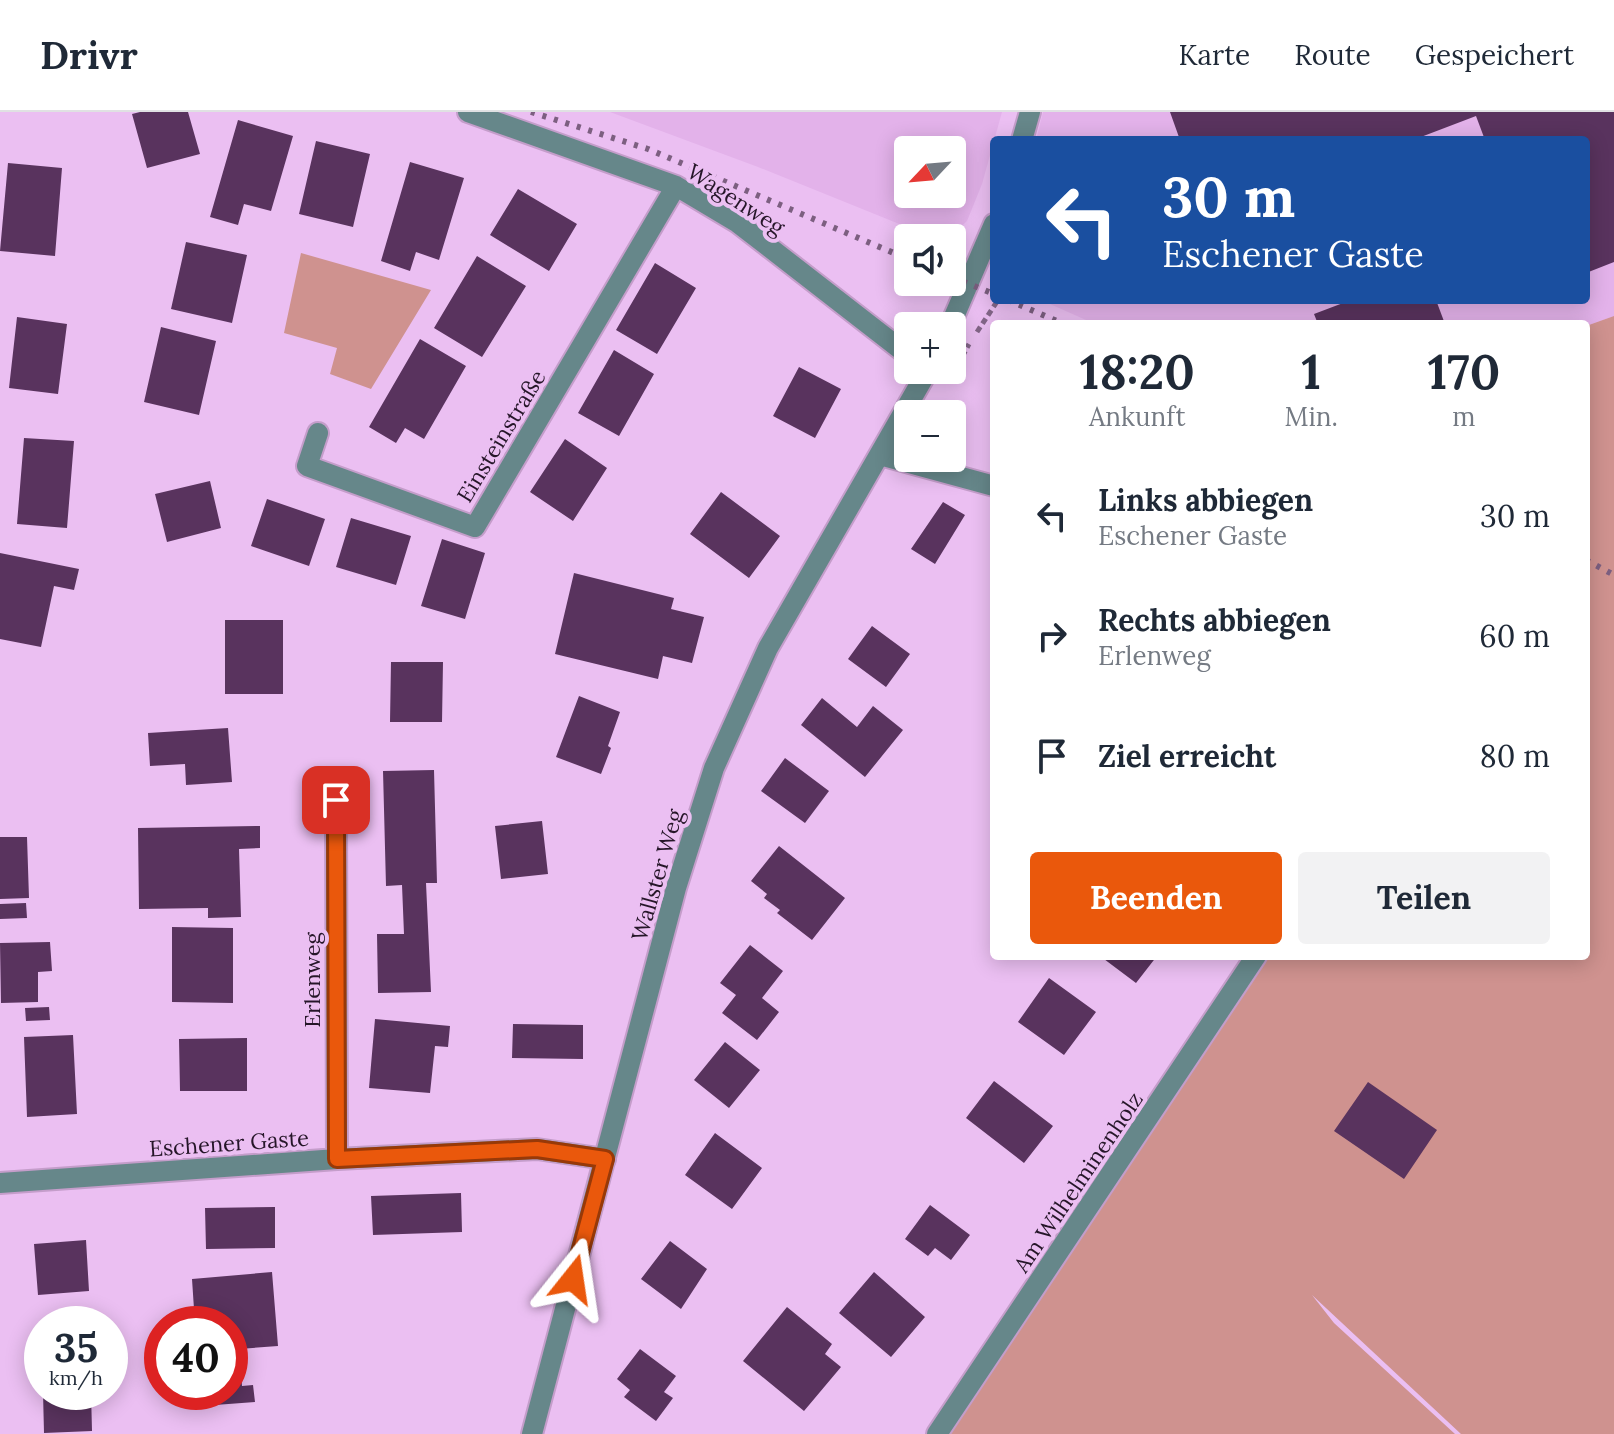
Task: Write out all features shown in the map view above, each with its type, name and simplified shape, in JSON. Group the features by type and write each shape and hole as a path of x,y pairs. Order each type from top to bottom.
{"street":[{"name":"Wagenweg","path":"468,112 676,186 738,223 894,344"},
{"path":"1023,136 1030,112"},
{"name":"Einsteinstraße","path":"318,433 307,466 475,527 676,186"},
{"path":"956,312 990,233"},
{"name":"Wallster Weg","path":"532,1434 676,888 714,768 768,648 919,384"},
{"path":"880,455 990,485"},
{"name":"Erlenweg","path":"336,800 337,1159"},
{"name":"Am Wilhelminenholz","path":"937,1434 1253,960"},
{"name":"Eschener Gaste","path":"0,1183 337,1159 537,1149 605,1159"}],"path":[{"path":"966,351 995,304"}],"shaded area":[{"path":"610,112 1002,112 995,136 990,136 990,155 964,224 899,224"},
{"path":"1043,112 1614,112 1614,316 1590,325 1590,320 1086,320 1050,304 1590,304 1590,136 1037,136"},
{"path":"301,253 431,290 371,389 330,374 337,348 284,333"},
{"path":"1614,316 1614,1434 1461,1434 1312,1295 1334,1323 1455,1434 941,1434 1259,960 1590,960 1590,325"}],"building":[{"path":"188,112 200,154 147,168 132,114"},
{"path":"1170,112 1614,112 1614,262 1590,271 1590,136 1484,136 1476,116 1424,136 1179,136"},
{"path":"238,120 293,136 271,211 244,204 238,225 210,217"},
{"path":"316,141 370,154 353,227 299,214"},
{"path":"410,162 464,178 439,260 416,252 410,271 381,261"},
{"path":"8,163 62,168 55,256 0,251"},
{"path":"518,189 577,224 549,271 490,235"},
{"path":"186,242 247,255 232,323 171,309"},
{"path":"477,256 526,286 482,357 434,328"},
{"path":"655,263 696,288 657,354 616,330"},
{"path":"1340,304 1438,304 1444,320 1316,320 1314,314"},
{"path":"17,317 67,324 58,394 9,388"},
{"path":"161,327 216,341 199,415 144,402"},
{"path":"420,339 466,366 424,439 405,428 396,443 369,427"},
{"path":"614,350 654,374 619,436 578,413"},
{"path":"799,367 841,389 815,438 773,416"},
{"path":"24,438 74,441 67,528 17,524"},
{"path":"565,439 607,468 573,521 530,492"},
{"path":"210,481 221,528 167,542 155,494"},
{"path":"721,492 780,536 749,578 690,534"},
{"path":"267,499 325,519 309,566 251,546"},
{"path":"943,502 965,515 935,564 911,549"},
{"path":"351,518 411,536 396,585 336,567"},
{"path":"442,539 485,553 465,619 421,606"},
{"path":"0,553 79,569 74,590 54,586 41,647 0,639"},
{"path":"574,573 674,598 671,609 704,617 692,663 663,656 658,679 555,654"},
{"path":"225,620 283,620 283,694 225,694"},
{"path":"872,626 910,654 886,687 848,659"},
{"path":"391,662 443,662 442,722 390,722"},
{"path":"579,696 620,712 601,774 556,757"},
{"path":"822,698 857,727 873,706 903,730 865,777 801,725"},
{"path":"228,728 232,782 186,785 185,764 150,766 148,733"},
{"path":"785,758 829,791 805,823 761,791"},
{"path":"434,770 437,883 426,883 431,992 378,993 377,934 404,934 402,885 386,886 383,771"},
{"path":"542,821 548,874 501,879 495,826"},
{"path":"260,826 260,848 239,849 241,917 208,918 208,908 139,909 138,828"},
{"path":"0,837 27,837 29,898 0,899"},
{"path":"779,846 845,898 812,940 777,913 780,910 764,898 767,894 751,881"},
{"path":"26,903 27,918 0,919 0,904"},
{"path":"172,927 233,928 233,1003 172,1002"},
{"path":"50,942 52,971 38,972 38,1002 1,1003 0,943"},
{"path":"750,945 783,971 762,998 779,1012 757,1040 722,1013 736,995 720,983"},
{"path":"1105,960 1154,960 1136,983"},
{"path":"1049,978 1096,1012 1064,1055 1018,1022"},
{"path":"49,1007 50,1020 26,1021 25,1008"},
{"path":"375,1019 450,1026 448,1047 435,1046 430,1093 369,1088"},
{"path":"513,1024 583,1025 583,1059 512,1058"},
{"path":"73,1035 77,1114 27,1117 24,1037"},
{"path":"247,1038 247,1091 180,1091 179,1039"},
{"path":"725,1042 760,1070 729,1108 694,1080"},
{"path":"994,1081 1053,1126 1024,1163 966,1118"},
{"path":"1368,1082 1437,1130 1404,1179 1334,1131"},
{"path":"715,1133 762,1168 732,1209 685,1175"},
{"path":"461,1193 462,1232 373,1235 371,1196"},
{"path":"930,1205 970,1235 951,1260 935,1248 928,1256 905,1239"},
{"path":"275,1207 275,1248 206,1249 205,1208"},
{"path":"86,1240 89,1291 38,1295 34,1244"},
{"path":"670,1241 707,1269 681,1309 641,1279"},
{"path":"272,1272 278,1346 248,1348 248,1306 194,1306 192,1279"},
{"path":"874,1272 925,1317 891,1357 839,1313"},
{"path":"787,1307 832,1344 825,1354 841,1367 804,1411 743,1361"},
{"path":"640,1349 676,1376 664,1392 673,1398 656,1421 624,1397 630,1390 617,1379"},
{"path":"248,1385 253,1385 255,1402 248,1403"},
{"path":"43,1410 91,1410 92,1431 44,1433"}],"railway":[{"path":"531,112 648,149 894,253"},
{"path":"966,283 990,292"},
{"path":"1017,304 1055,320"},
{"path":"1590,562 1614,575"}],"route":[{"path":"336,800 337,1159 537,1149 605,1159 573,1279"}]}
